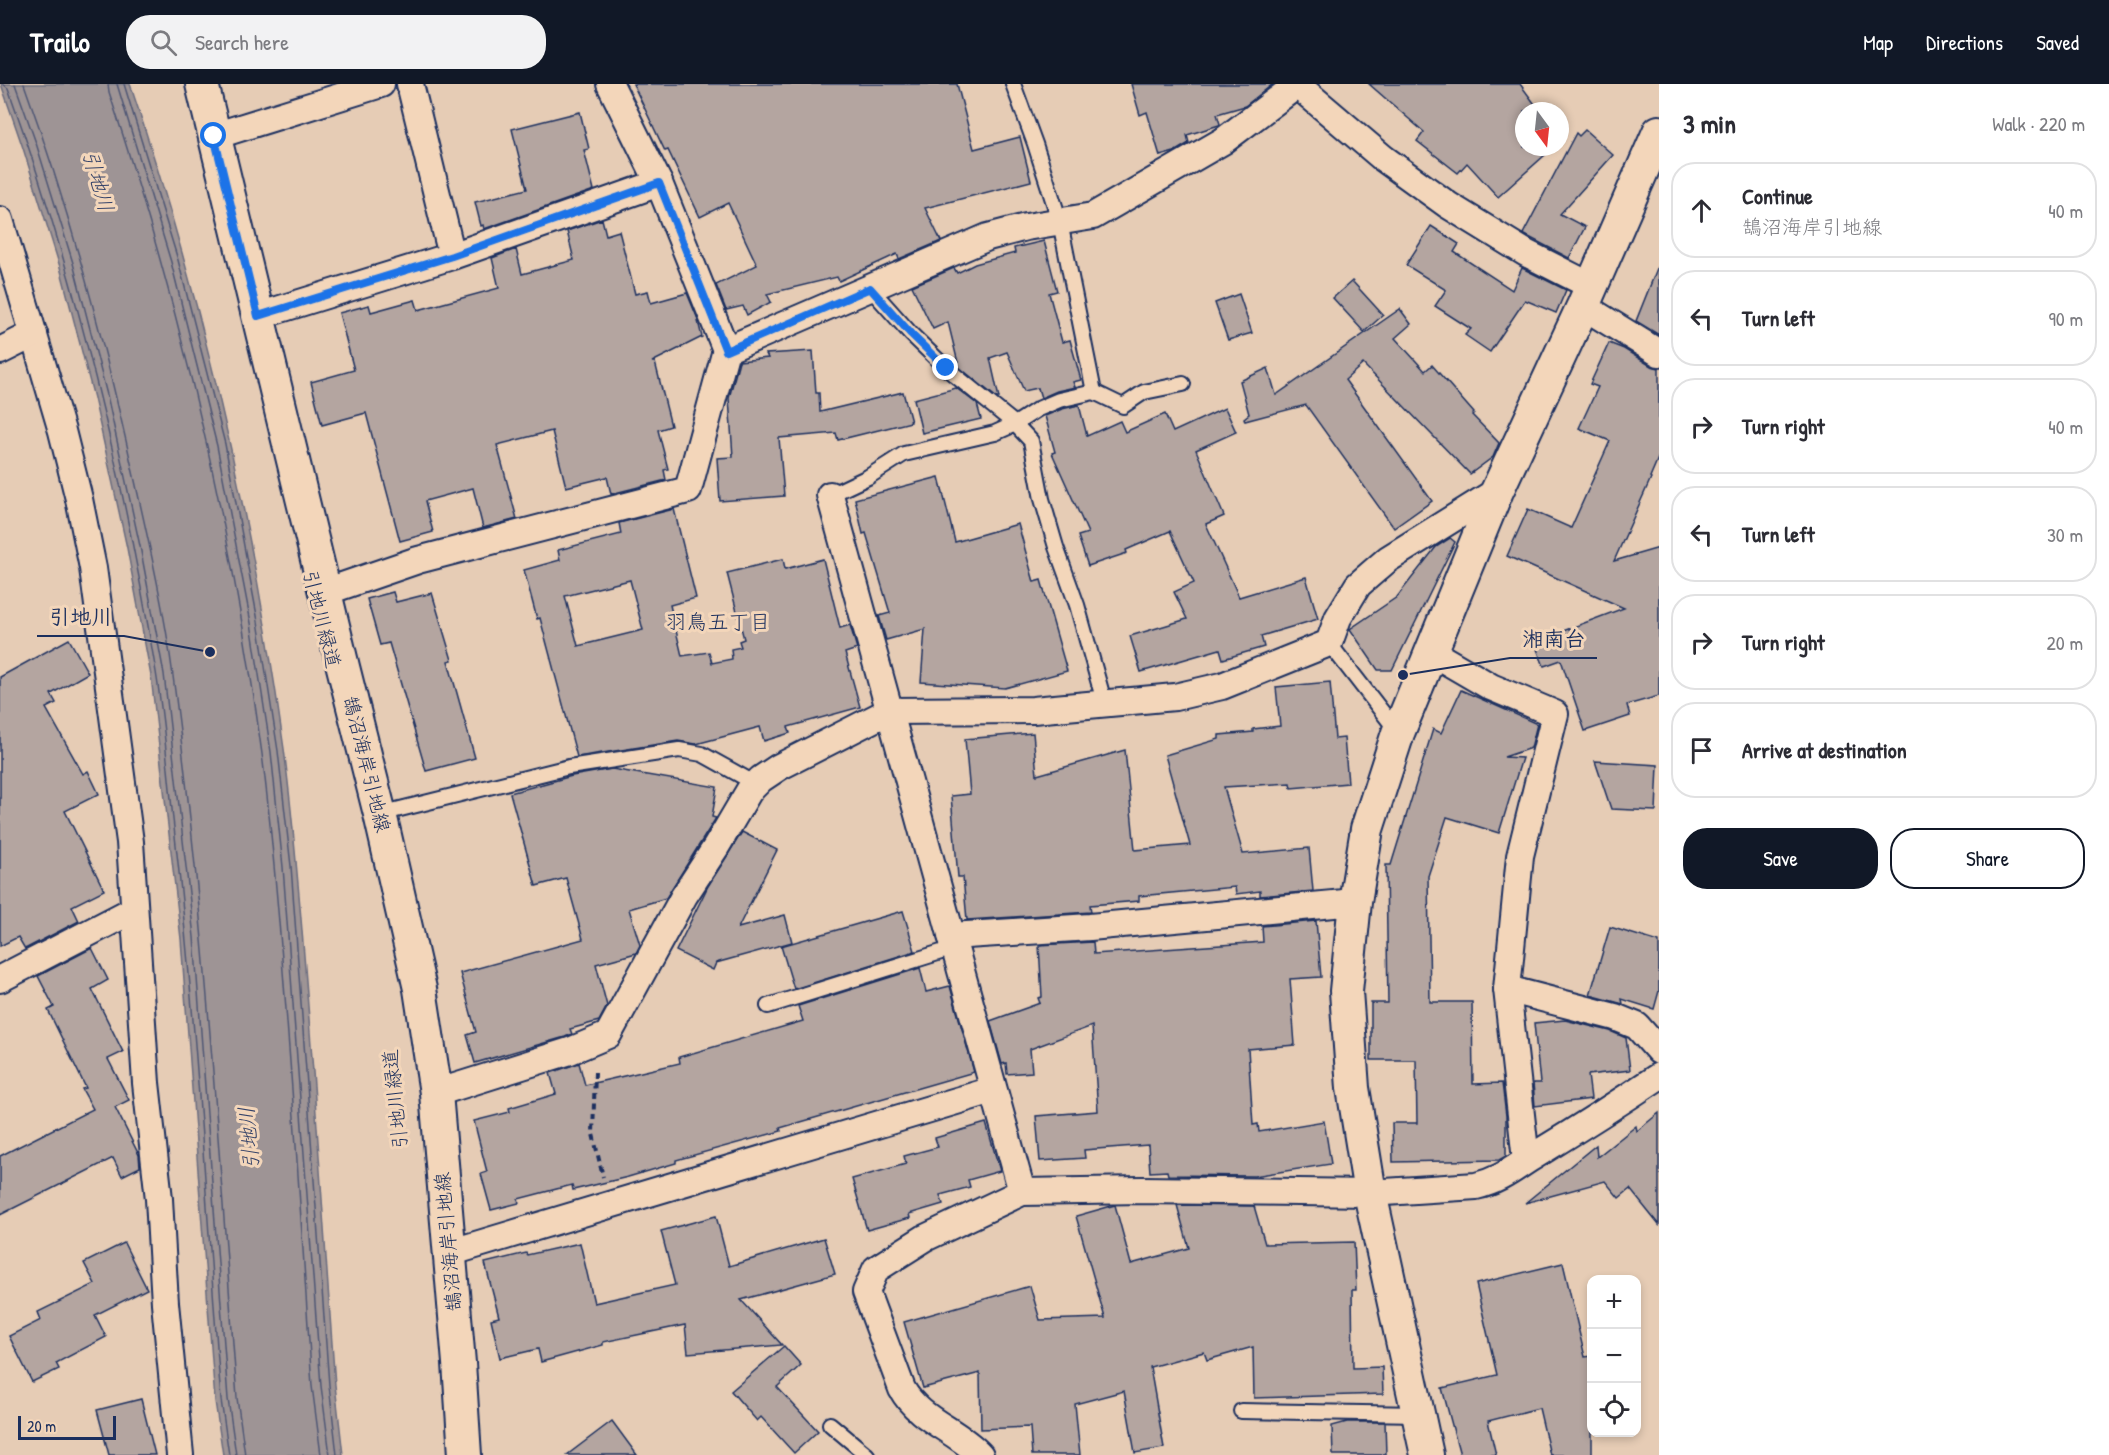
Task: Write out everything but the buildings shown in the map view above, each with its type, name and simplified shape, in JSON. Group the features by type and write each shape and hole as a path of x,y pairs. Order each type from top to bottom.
{"street":[{"name":"鵠沼海岸引地線","path":"202,84 380,814 420,989 436,1093 465,1455"},
{"path":"214,136 381,84"},
{"path":"410,84 452,256"},
{"path":"325,592 418,560 688,490 726,351 659,183 610,84"},
{"path":"726,351 988,237 1026,227 1093,216 1223,141 1300,84 1383,158 1448,205 1526,253 1587,296 1659,353"},
{"path":"1427,1455 1370,1193 1353,1088 1346,991 1355,902 1367,829 1398,733 1497,491 1587,296 1659,132"},
{"path":"258,316 452,256 659,183"},
{"path":"0,220 79,499 93,568 130,842 146,1083 159,1199 165,1303 180,1455"},
{"path":"0,351 34,334"},
{"path":"436,1093 570,1051 608,1035 684,896 749,791 778,767 889,711 1033,710 1105,705 1175,697 1222,686 1329,643 1338,618 1358,585 1388,559 1497,491"},
{"path":"830,495 1022,1192"},
{"path":"1431,652 1491,687 1555,714 1520,856 1507,989 1526,1160"},
{"path":"953,942 1355,902"},
{"path":"0,979 133,910"},
{"path":"1507,989 1615,1017 1637,1026 1659,1051"},
{"path":"981,1455 958,1435 915,1408 908,1400 866,1292 876,1269 925,1238 1022,1192 1142,1190 1370,1193 1492,1182 1510,1173 1526,1160 1659,1076"},
{"path":"449,1253 993,1090"}],"lane":[{"path":"1013,84 1060,222 1094,392"},
{"path":"870,288 911,334 946,368 1015,424 1031,441 1042,499 1077,605 1105,705"},
{"path":"830,495 868,477 904,454 995,433 1059,400 1094,392 1124,406 1144,392 1183,384"},
{"path":"1329,643 1398,733"},
{"path":"380,814 569,767 679,750 702,754 756,784"},
{"path":"768,1006 953,942"},
{"path":"1241,1411 1419,1414"},
{"path":"830,1424 867,1455"}],"path":[{"path":"605,1037 595,1069 593,1134 610,1205"}],"water":[{"path":"1,84 130,84 156,165 203,330 241,496 284,749 299,894 335,1385 343,1455 223,1455 215,1401 181,939 151,676 127,548 94,398 60,267"}],"place":[{"name":"引地川","path":"210,652"},
{"name":"湘南台","path":"1403,675"}],"district":[{"name":"羽鳥五丁目","path":"718,622"}],"route":[{"path":"214,136 258,316 452,256 659,183 726,351 870,288 911,334 946,368"}]}
